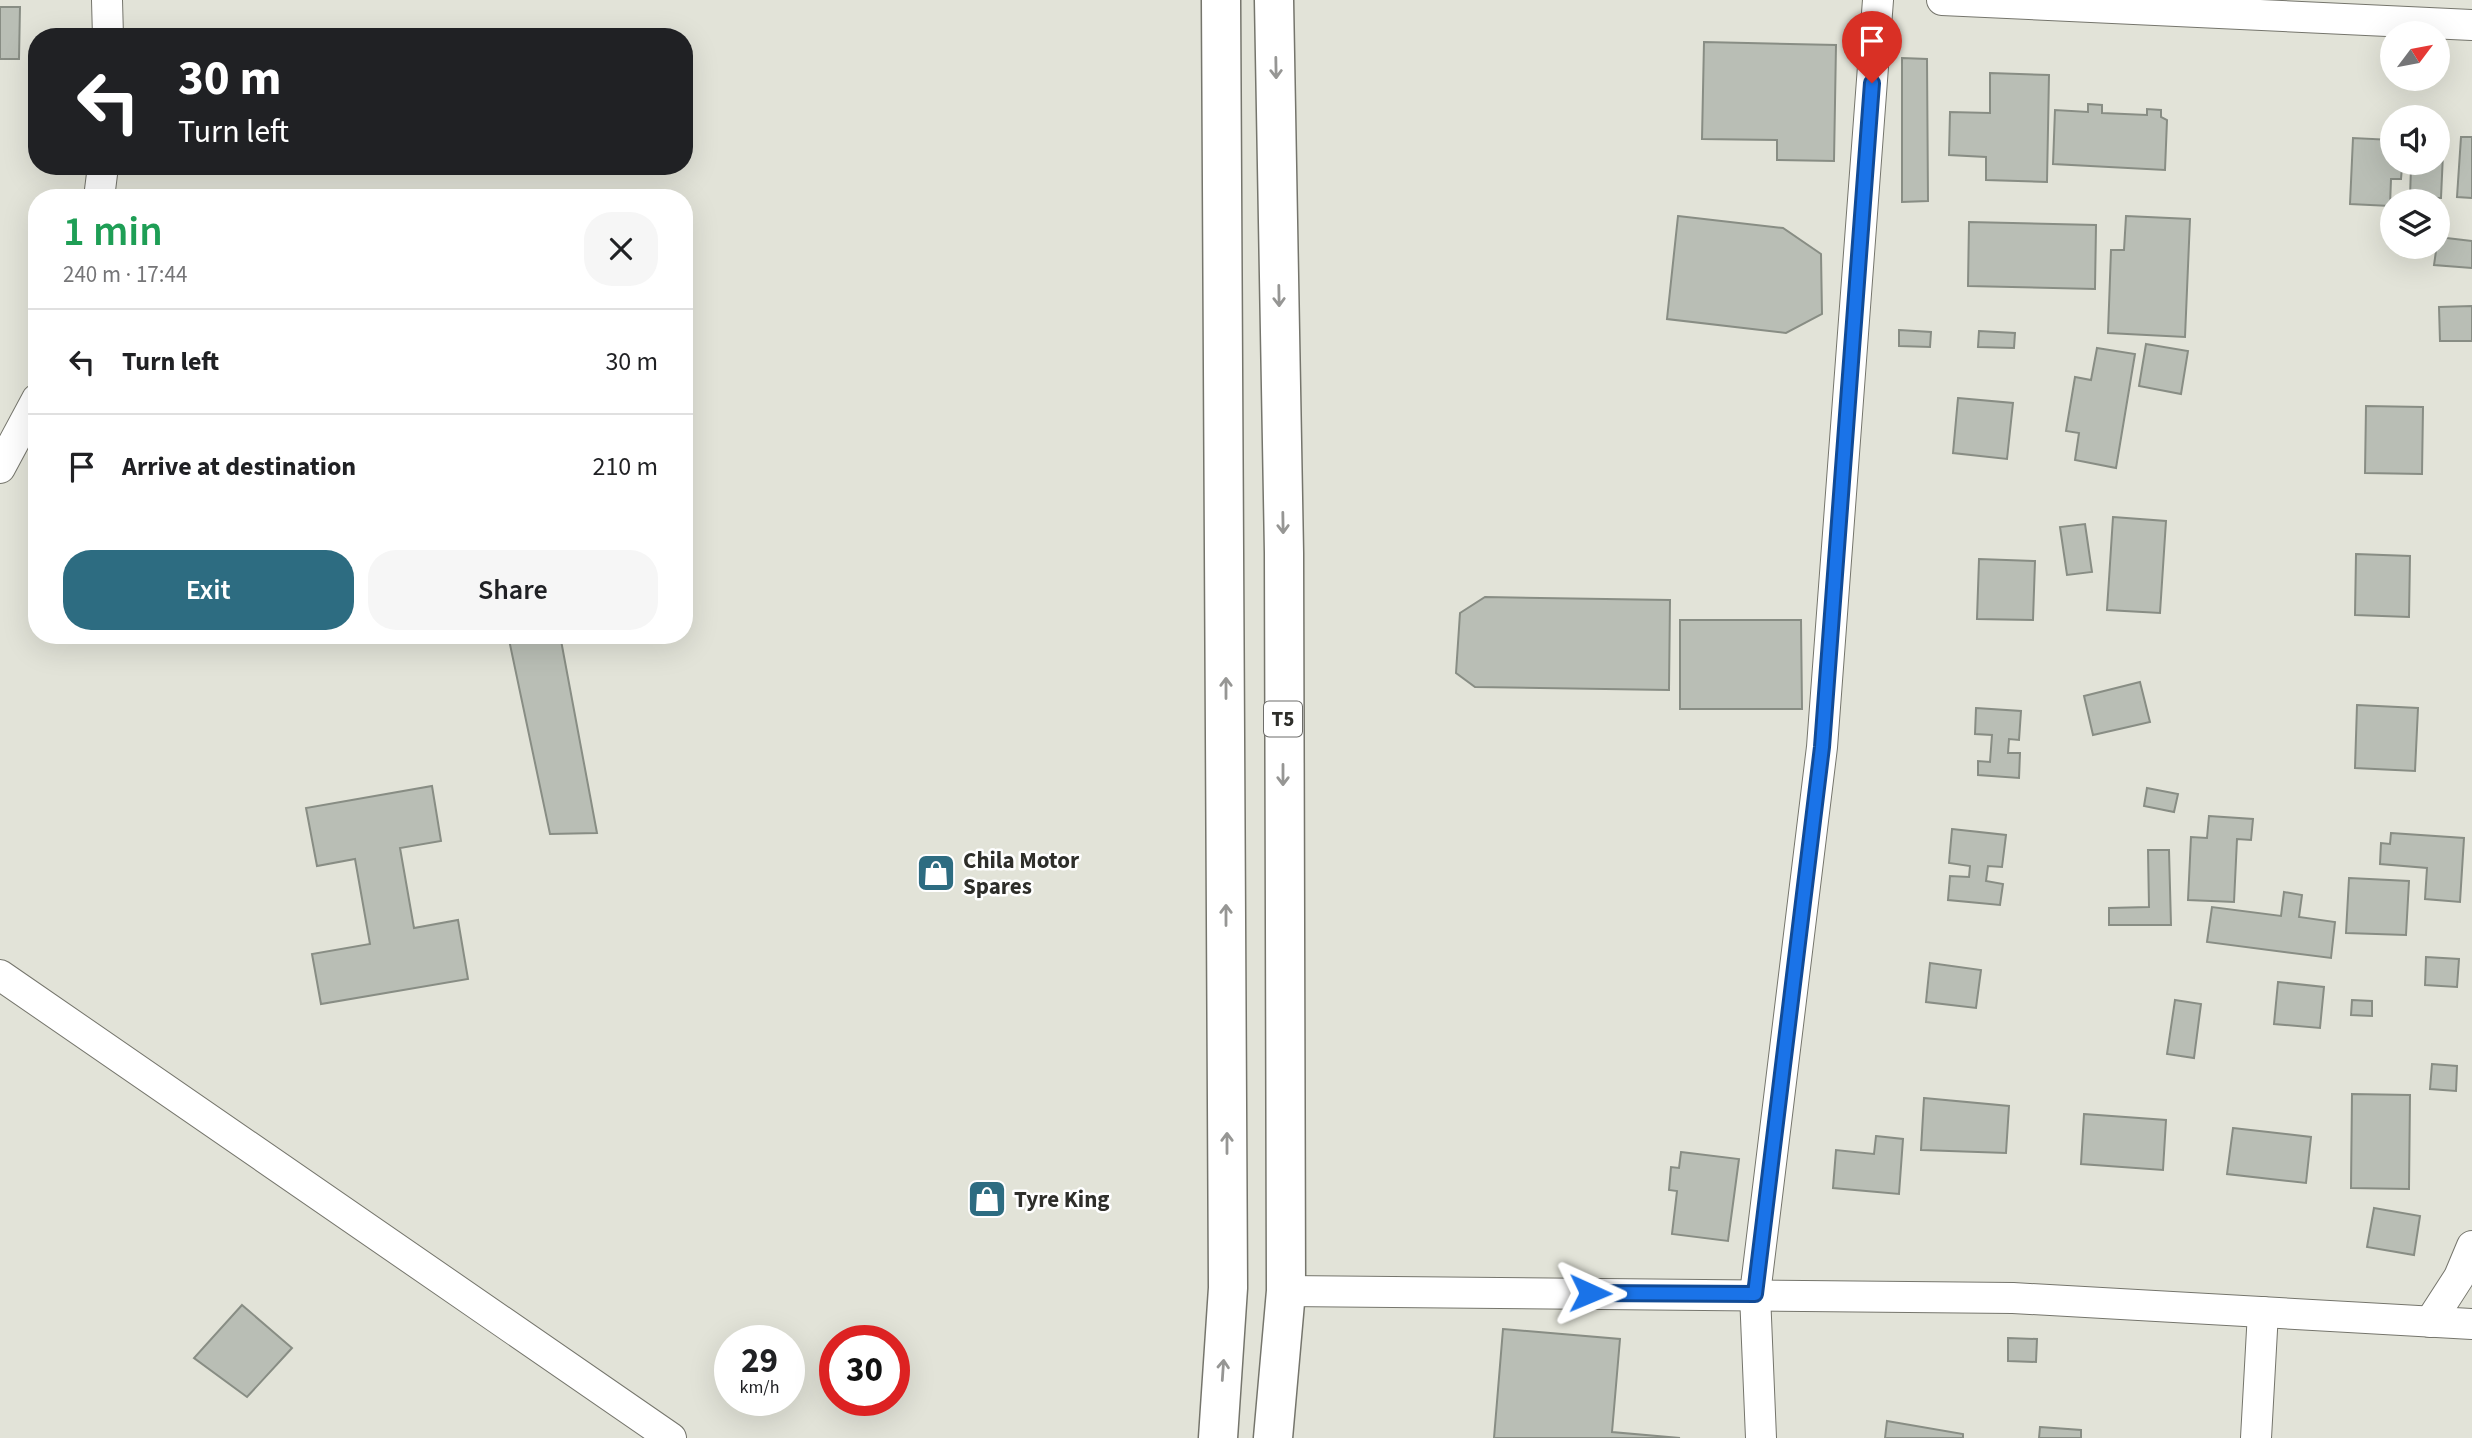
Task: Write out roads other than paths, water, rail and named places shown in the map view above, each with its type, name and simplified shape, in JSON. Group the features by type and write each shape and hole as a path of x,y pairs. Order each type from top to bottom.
{"highway":[{"path":"1218,1438 1228,1288 1221,0"},
{"name":"T5","path":"1273,1438 1286,1291 1284,553 1275,0"}],"street":[{"path":"107,0 108,28"},
{"path":"1761,1438 1755,1294 1822,747 1878,0"},
{"path":"1942,0 2472,25"},
{"path":"0,468 28,415"},
{"path":"0,975 671,1438"},
{"path":"2431,1322 2459,1277 2472,1246"},
{"path":"1286,1291 2013,1298 2472,1324"},
{"path":"2256,1438 2263,1312"}],"place":[{"name":"Chila Motor Spares","path":"936,873"},
{"name":"Tyre King","path":"987,1199"}]}
